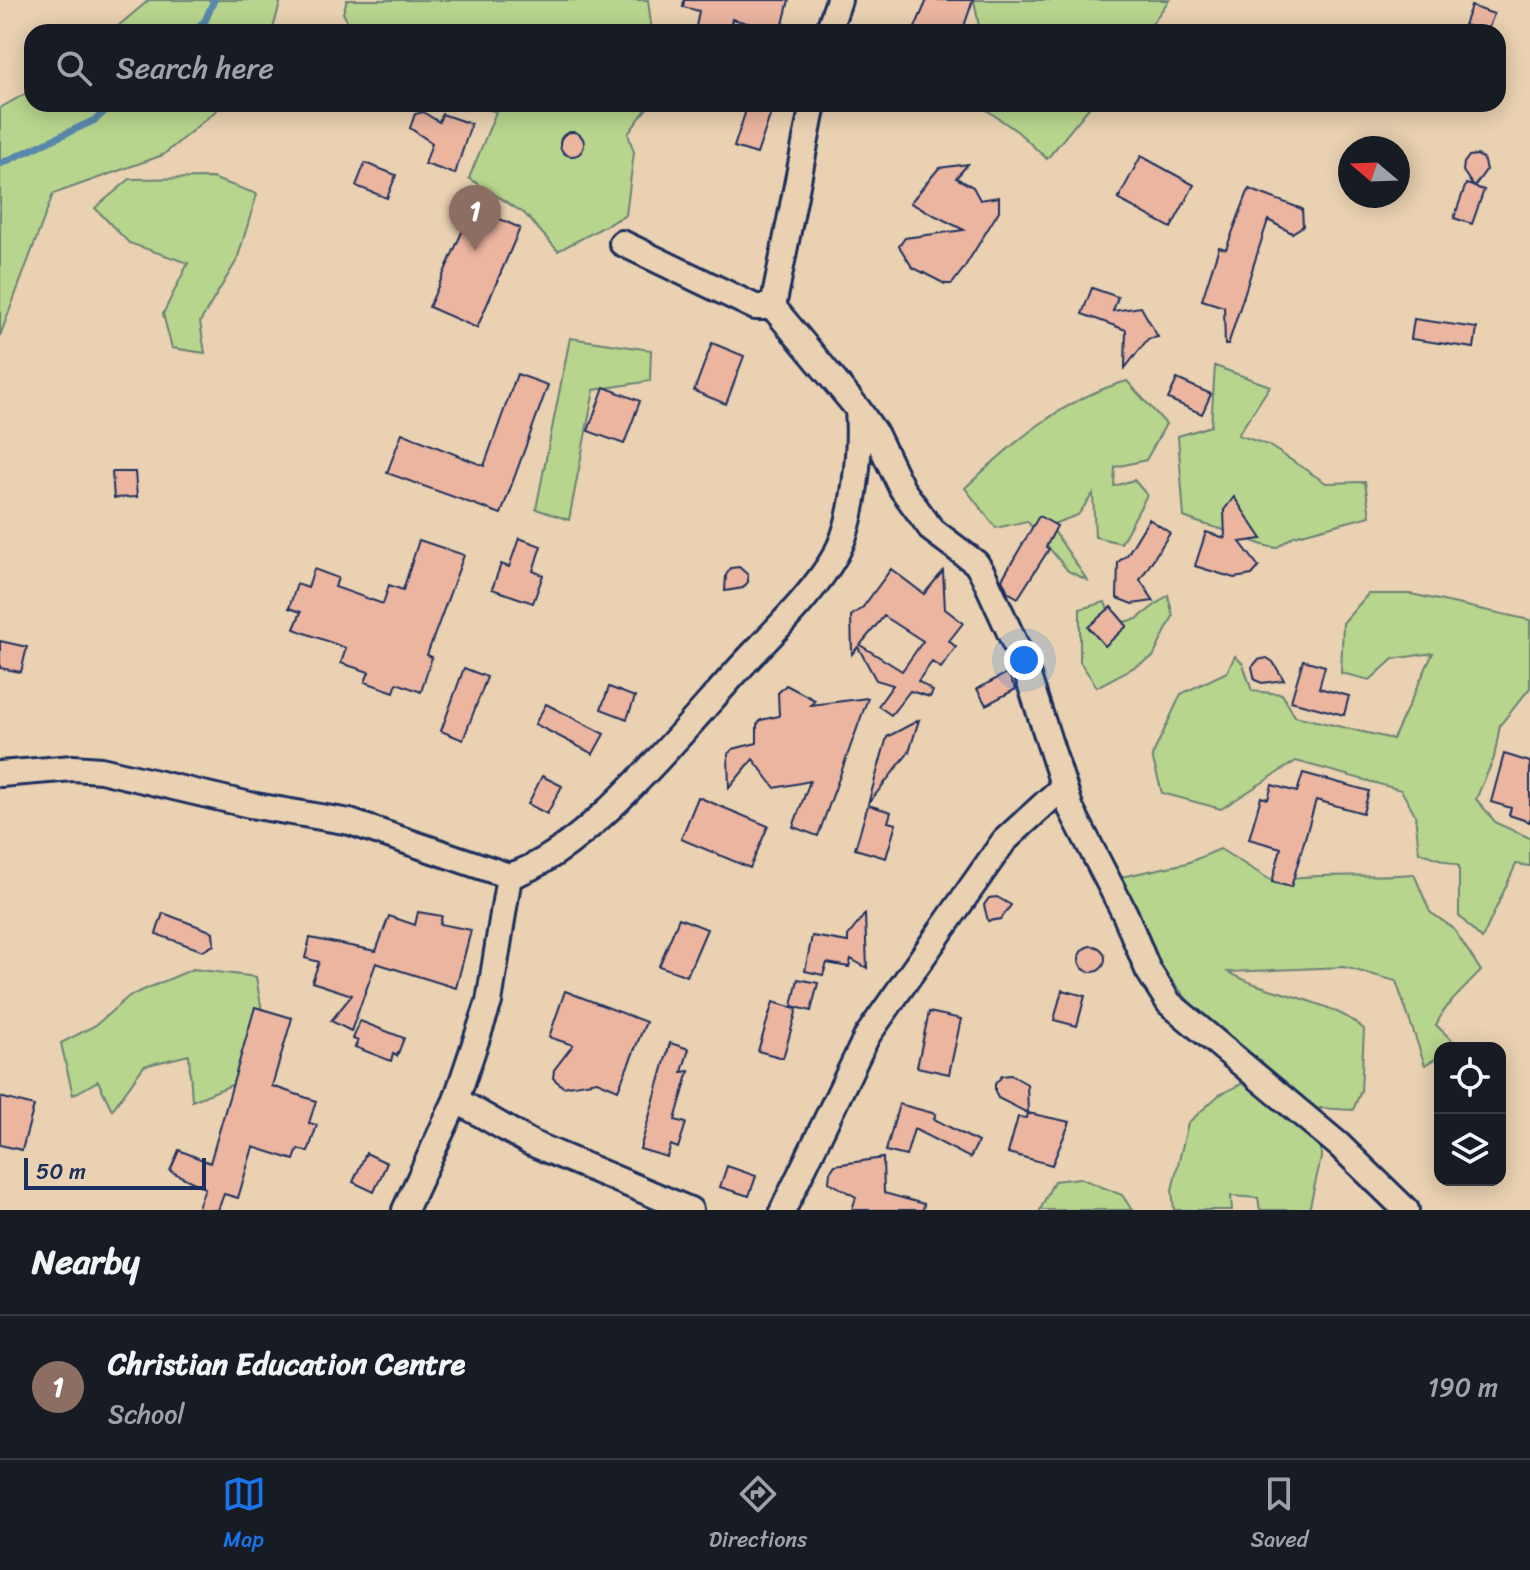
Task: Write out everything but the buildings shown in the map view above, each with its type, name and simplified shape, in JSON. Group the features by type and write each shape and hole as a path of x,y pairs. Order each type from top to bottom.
{"street":[{"path":"831,24 839,0"},
{"path":"773,307 811,112"},
{"path":"622,243 755,307 773,307"},
{"path":"773,307 858,409 876,435 914,506 932,530 976,563 983,574 1023,661 1063,787 1125,914 1148,970 1169,1003 1339,1145 1406,1210"},
{"path":"0,774 73,768 101,770 250,805 350,822 509,876 531,869 556,852 650,766 774,633 835,556 843,539 860,437 858,409"},
{"path":"783,1210 867,1036 1004,841 1063,787"},
{"path":"405,1210 456,1100 489,1002 509,876"},
{"path":"456,1100 531,1143 690,1210"}],"green space":[{"path":"149,0 281,0 274,24 120,24"},
{"path":"347,0 648,0 651,24 349,24 343,13"},
{"path":"974,0 1169,0 1152,24 978,24"},
{"path":"24,94 24,112 214,112 163,155 53,194 0,336 0,108"},
{"path":"496,112 644,112 628,134 634,152 626,215 558,251 525,214 469,178"},
{"path":"990,112 1085,112 1047,159 1018,132"},
{"path":"212,178 257,194 237,260 200,322 205,353 172,348 163,314 188,263 129,243 95,208 130,179"},
{"path":"570,338 651,350 650,381 594,390 569,520 536,509"},
{"path":"1215,366 1270,386 1238,435 1268,445 1326,483 1365,482 1370,516 1294,536 1276,548 1184,517 1178,436 1211,426"},
{"path":"1127,381 1166,424 1146,460 1115,467 1114,486 1134,480 1147,495 1121,543 1095,537 1093,494 1078,515 1050,525 1087,580 1068,571 1027,521 996,528 965,488 1020,439 1060,410"},
{"path":"1368,594 1411,594 1530,620 1530,688 1500,725 1494,758 1476,799 1496,823 1530,838 1530,866 1516,864 1482,939 1459,916 1459,866 1419,852 1415,814 1401,790 1296,761 1221,809 1162,793 1152,756 1181,694 1227,672 1235,656 1243,664 1252,691 1282,694 1295,716 1393,739 1433,653 1393,659 1370,680 1341,673 1343,623"},
{"path":"1168,595 1173,616 1153,657 1097,687 1080,662 1080,609 1105,602 1113,624 1137,619"},
{"path":"1220,849 1272,881 1414,874 1430,912 1453,928 1481,971 1445,1008 1436,1025 1454,1042 1434,1042 1434,1060 1425,1065 1396,981 1344,967 1228,972 1262,987 1333,1010 1364,1029 1361,1091 1353,1110 1320,1108 1321,1158 1309,1210 1260,1210 1258,1198 1231,1196 1232,1210 1174,1210 1172,1190 1188,1123 1219,1095 1265,1072 1199,1014 1145,948 1116,878 1187,863"},
{"path":"193,969 256,977 263,1017 244,1080 192,1101 189,1055 144,1066 112,1110 98,1081 73,1095 61,1043 96,1025 129,996"},
{"path":"1080,1178 1122,1195 1132,1210 1040,1210 1054,1181"}],"waterway":[{"path":"201,24 214,0"},
{"path":"0,164 95,120 104,112"}],"place":[{"name":"Christian Education Centre","path":"475,251"}]}
